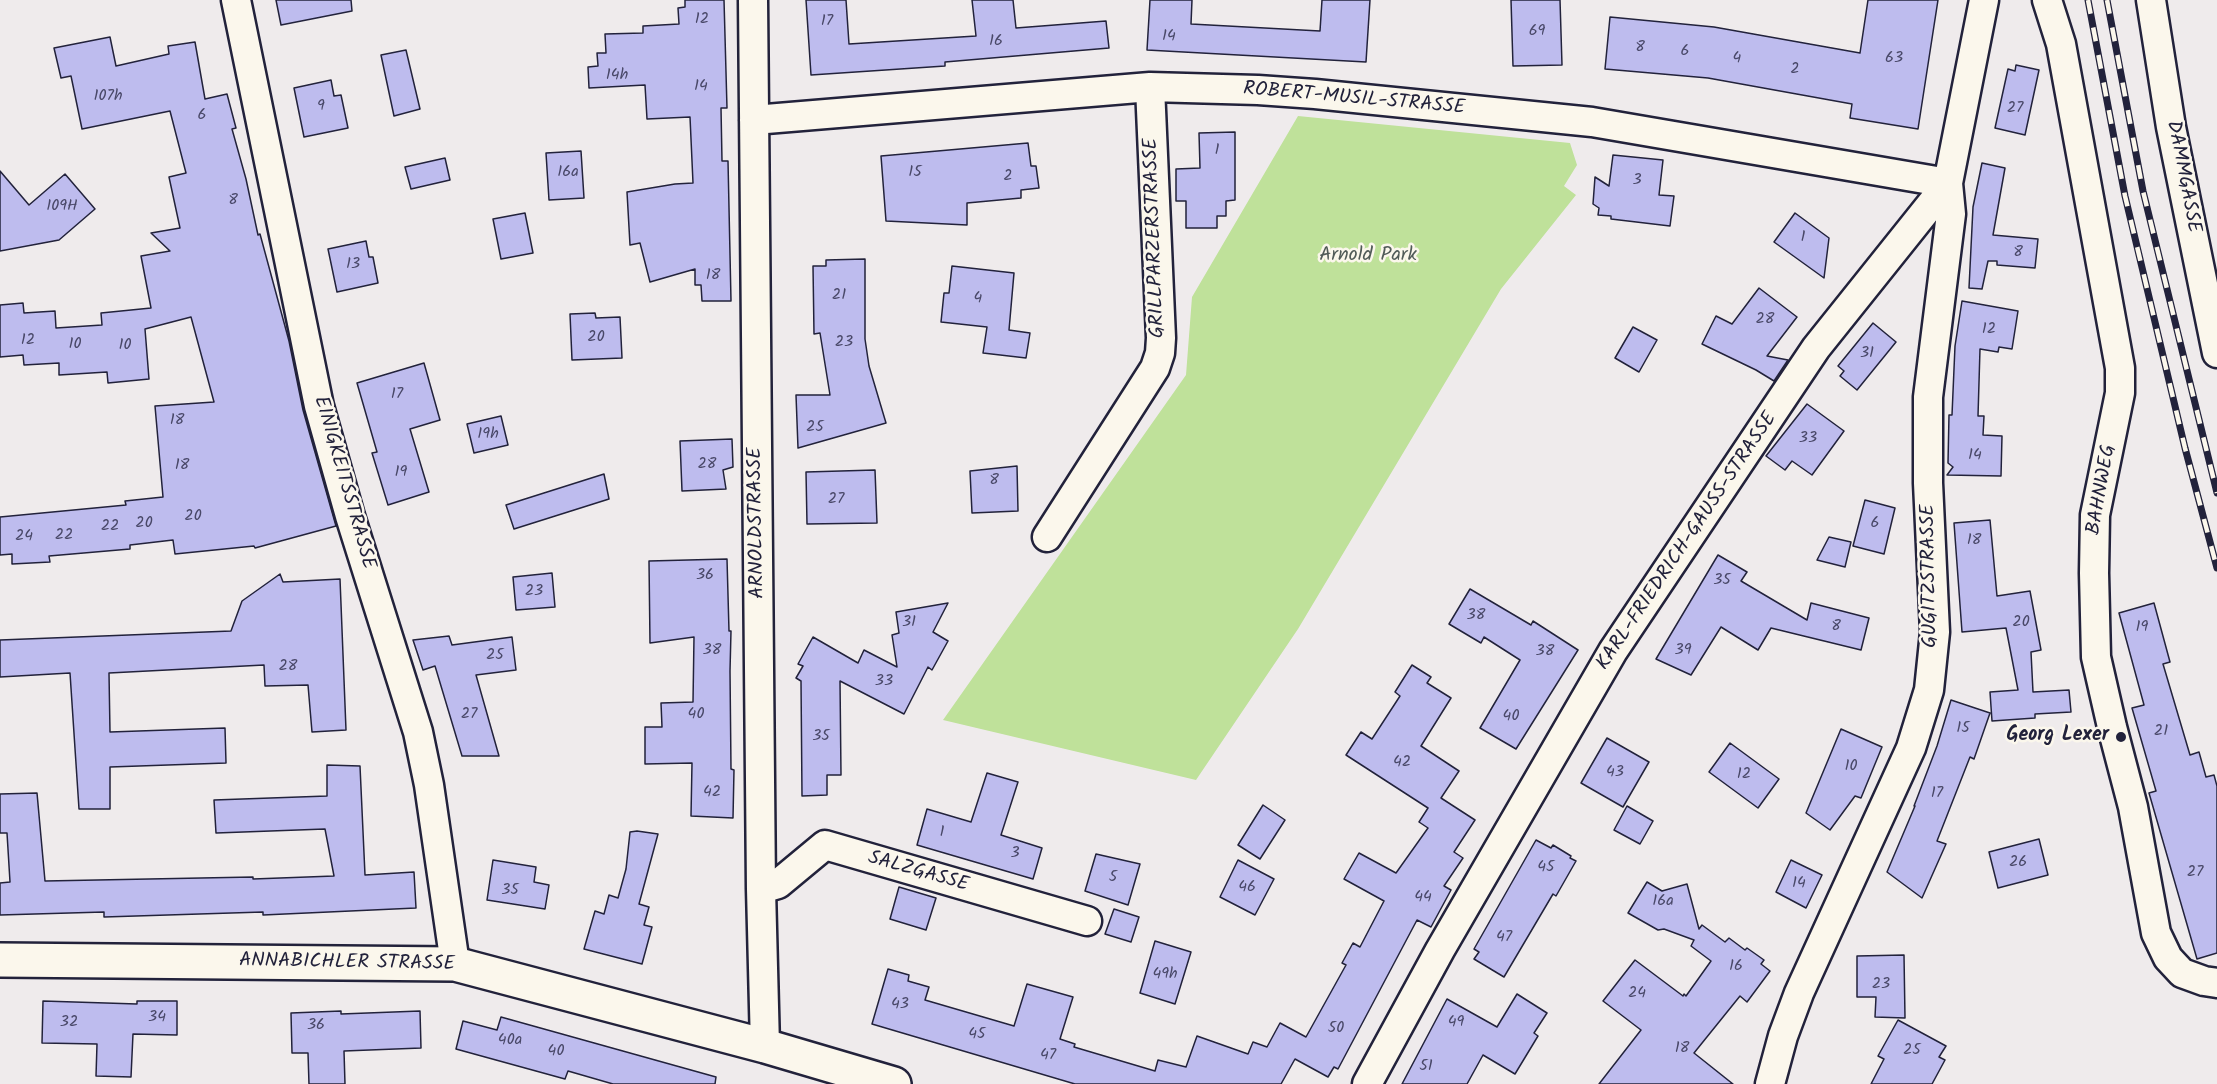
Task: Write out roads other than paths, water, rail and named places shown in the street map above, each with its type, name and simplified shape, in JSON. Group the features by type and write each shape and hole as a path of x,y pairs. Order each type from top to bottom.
{"street":[{"name":"EINIGKEITSSTRASSE","path":"236,0 320,406 354,526 418,732 429,785 455,964"},
{"name":"ARNOLDSTRASSE","path":"753,0 760,889 765,1046"},
{"name":"KARL-FRIEDRICH-GAUSS-STRASSE","path":"1367,1084 1440,950 1613,651 1816,348 1948,183 1984,0"},
{"name":"BAHNWEG","path":"2047,0 2061,44 2120,368 2120,393 2095,515 2096,657 2133,807 2156,933 2168,958 2182,973 2217,983"},
{"name":"DAMMGASSE","path":"2151,0 2171,127 2217,353"},
{"name":"ROBERT-MUSIL-STRASSE","path":"754,120 1150,87 1315,93 1592,122 1948,183"},
{"name":"GRILLPARZERSTRASSE","path":"1047,537 1155,368 1160,353 1150,87"},
{"name":"GUGITZSTRASSE","path":"1770,1084 1783,1036 1799,993 1911,748 1929,690 1935,632 1928,483 1928,397 1951,214 1948,183"},
{"name":"SALZGASSE","path":"760,889 778,884 825,845 1087,921"},
{"name":"ANNABICHLER STRASSE","path":"0,960 455,964 765,1046 861,1080 894,1084"}],"railway":[{"path":"2088,0 2125,196 2185,448 2217,568"},
{"path":"2107,0 2143,191 2217,493"}],"place":[{"name":"Georg Lexer","path":"2121,737"}],"park label":[{"name":"Arnold Park","path":"1368,257"}]}
